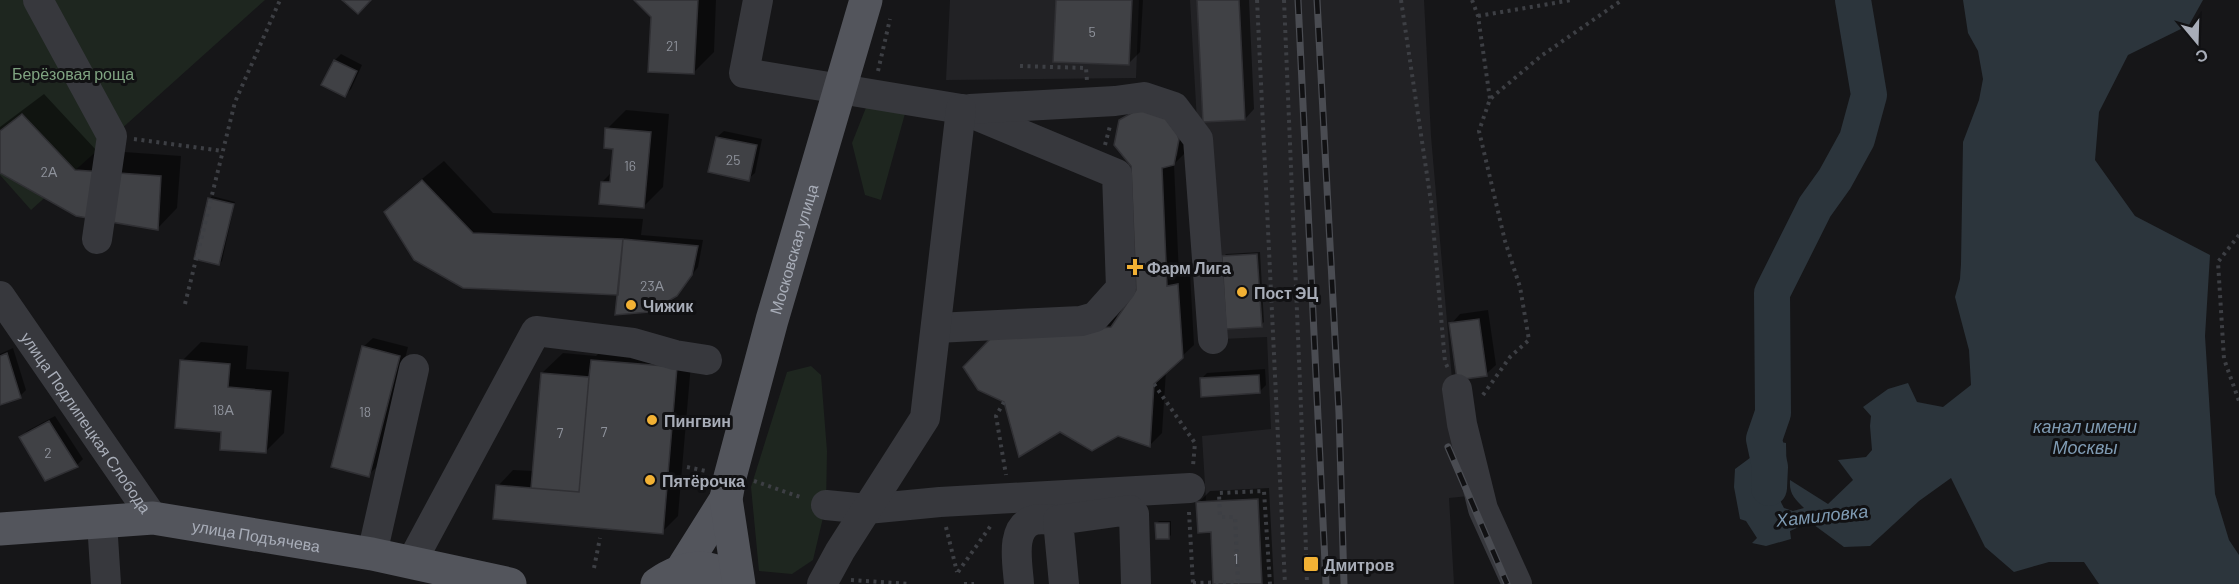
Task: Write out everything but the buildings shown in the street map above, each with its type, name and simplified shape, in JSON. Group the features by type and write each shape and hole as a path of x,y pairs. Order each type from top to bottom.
{"main road":[{"name":"Московская улица","path":"738,584 726,499 730,477 769,331 857,93 879,5"},
{"name":"Московская улица","path":"663,580 726,499"},
{"name":"улица Подъячева","path":"0,529 153,518 372,554 473,580 510,584"},
{"name":"Московская улица","path":"663,580 699,568 716,571 738,584"}],"street":[{"path":"38,0 112,136 97,239"},
{"path":"758,0 744,73 961,109 1115,101 1143,97 1174,108 1198,139 1213,339"},
{"path":"834,574 867,509 925,418 961,109"},
{"path":"936,328 1081,321 1095,316 1120,288 1117,174 961,109"},
{"name":"улица Подлипецкая Слобода","path":"0,296 153,518"},
{"path":"411,563 536,331 633,343 675,355 707,360"},
{"path":"372,554 414,369"},
{"path":"1457,389 1462,424 1483,509 1517,584"},
{"path":"826,505 867,509 940,502 1190,488"},
{"path":"1019,584 1017,540 1024,526 1034,520 1058,520 1130,510 1134,514 1136,584"},
{"path":"1058,520 1064,584"},
{"path":"102,522 106,584"}],"path":[{"path":"185,304 236,102 280,0"},
{"path":"1257,0 1285,584"},
{"path":"1284,0 1303,456 1306,584"},
{"path":"1401,0 1431,202 1445,362 1457,389"},
{"path":"1472,0 1478,16 1491,99"},
{"path":"1478,16 1572,0"},
{"path":"1462,424 1510,357 1529,340 1520,288 1505,241 1479,131 1491,99 1541,56 1622,0"},
{"path":"857,93 879,5"},
{"path":"1020,66 1086,68 1088,84 1115,101"},
{"path":"112,136 223,151"},
{"path":"2239,235 2218,262 2224,359 2239,401"},
{"path":"940,502 958,572 1010,498 996,416 1004,402"},
{"path":"687,467 706,471"},
{"path":"753,481 826,505"},
{"path":"1193,583 1238,582 1234,517 1220,517 1219,493 1264,491 1270,584"},
{"path":"594,568 600,538"},
{"path":"834,574 910,584"},
{"path":"963,584 974,584"}],"shaded area":[{"path":"950,0 1139,0 1136,78 946,80"},
{"path":"1190,0 1424,0 1431,136 1457,437 1479,495 1449,498 1454,584 1213,584 1211,532 1196,502 1206,501 1202,436 1271,429 1267,337 1222,339 1197,122"}],"green space":[{"name":"Берёзовая роща","path":"0,0 265,0 31,210 0,175"},
{"path":"867,105 906,110 881,200 865,195 852,143"},
{"path":"811,366 821,375 827,451 826,505 813,560 792,574 759,571 751,487 787,372"}],"water":[{"name":"канал имени Москвы","path":"1963,0 2203,0 2189,25 2128,55 2099,112 2095,160 2135,216 2210,255 2205,336 2215,494 2229,540 2239,555 2239,584 2099,584 2084,562 2049,562 2014,572 1985,547 1951,478 1919,501 1870,546 1844,547 1810,522 1790,531 1791,539 1766,546 1752,543 1757,538 1746,521 1740,519 1734,487 1735,469 1762,449 1764,439 1786,443 1786,464 1778,487 1784,508 1793,511 1804,508 1792,493 1790,480 1828,504 1853,480 1838,460 1866,457 1872,450 1871,416 1863,407 1888,389 1908,383 1917,402 1943,407 1971,385 1969,350 1955,297 1961,264 1963,142 1979,100 1983,79 1978,51 1968,33"}],"waterway":[{"name":"Хамиловка","path":"1769,488 1770,467 1764,439 1773,413 1772,293 1815,207 1835,179 1857,139 1869,95 1853,0"}],"railway":[{"path":"1298,0 1326,584"},
{"path":"1317,0 1339,413 1344,584"},
{"path":"1448,447 1507,584"}],"place":[{"name":"Фарм Лига","path":"1135,267"},
{"name":"Пост ЭЦ","path":"1242,292"},
{"name":"Чижик","path":"631,305"},
{"name":"Пингвин","path":"652,420"},
{"name":"Пятёрочка","path":"650,480"},
{"name":"Дмитров","path":"1311,564"}]}
